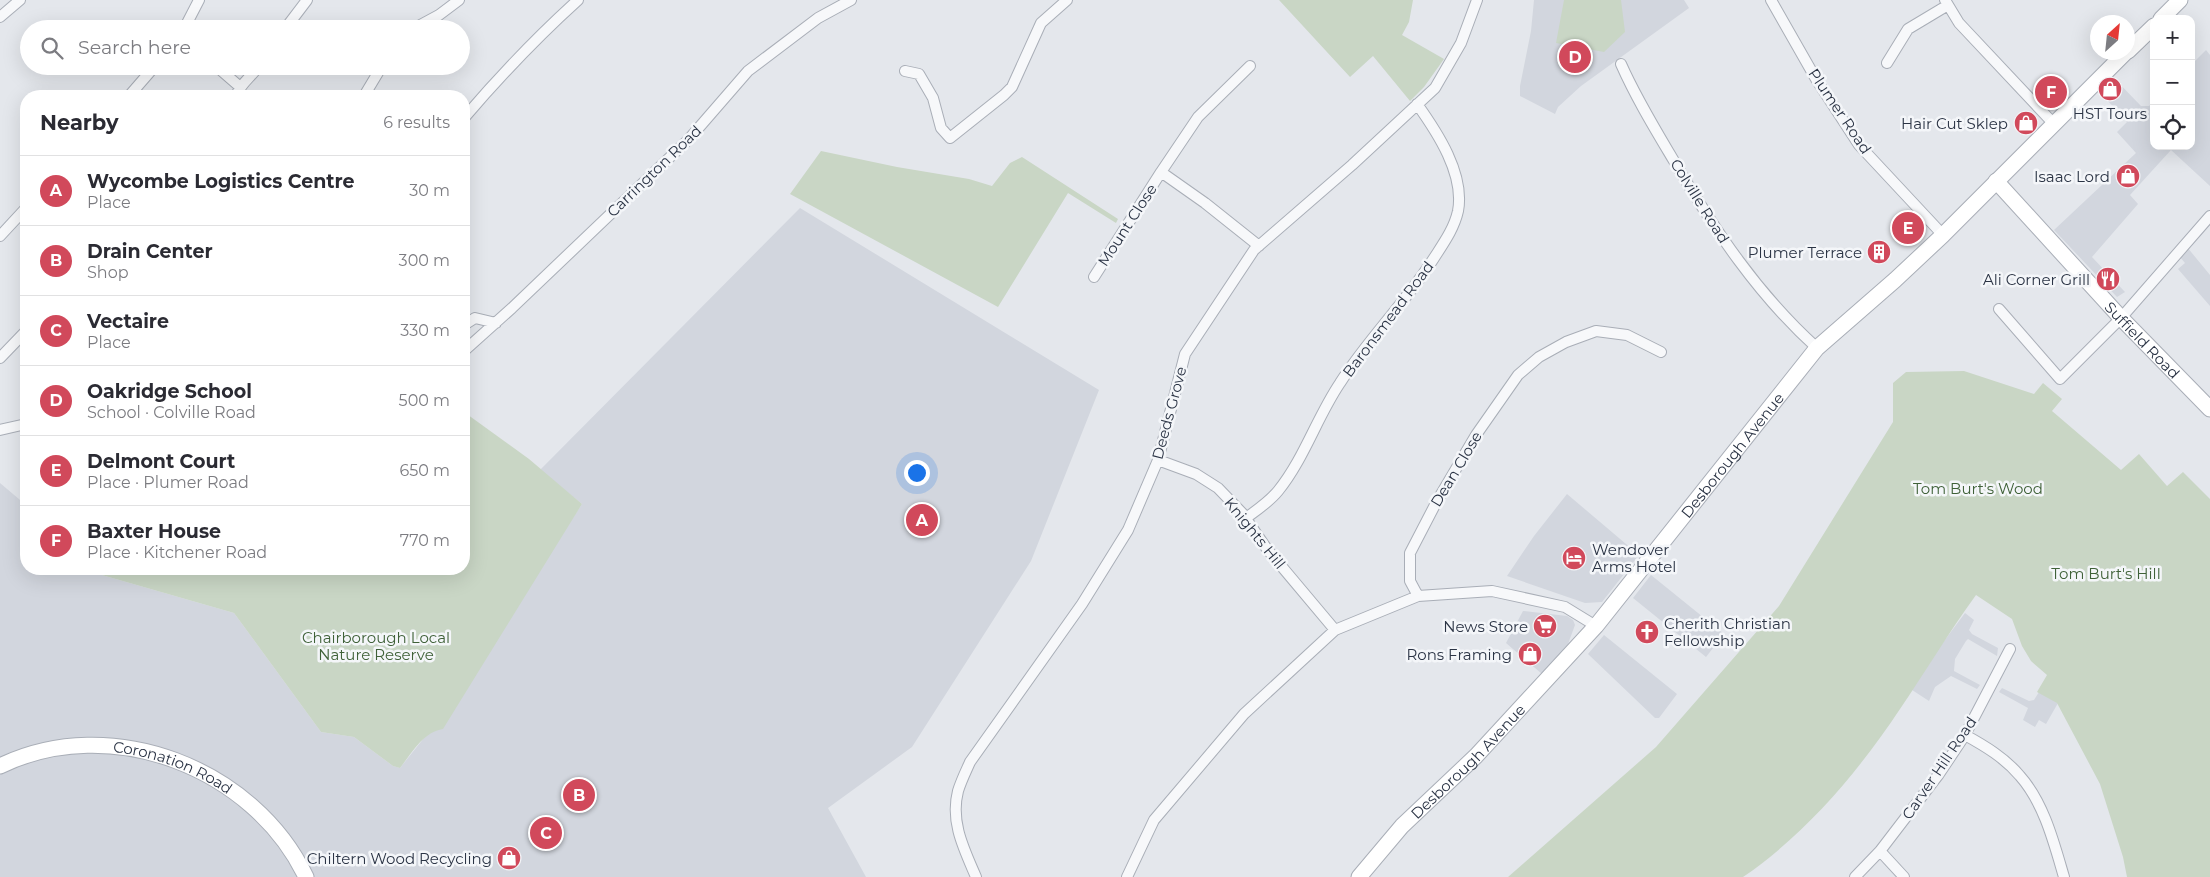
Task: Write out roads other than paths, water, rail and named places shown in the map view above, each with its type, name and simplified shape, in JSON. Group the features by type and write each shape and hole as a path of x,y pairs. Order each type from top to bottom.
{"street":[{"path":"0,17 20,0"},
{"path":"189,20 199,0"},
{"path":"292,20 308,0"},
{"path":"430,20 459,0"},
{"path":"470,111 507,68 578,0"},
{"name":"Carrington Road","path":"470,346 689,139 748,71 818,18 851,0"},
{"path":"905,71 919,74 933,98 941,128 950,138 1012,87 1041,23 1067,0"},
{"name":"Deeds Grove","path":"976,877 958,837 956,814 958,791 970,762 1097,579 1128,530 1158,460 1185,354 1254,250 1435,88 1461,43 1477,0"},
{"name":"Plumer Road","path":"1771,0 1816,79 1858,145 1943,234"},
{"path":"2164,15 2180,0"},
{"path":"1887,63 1908,29 1946,2 1959,23 2053,123"},
{"name":"Desborough Avenue","path":"2135,44 2150,30"},
{"name":"Desborough Avenue","path":"1359,877 1402,826 1476,756 1596,626 1817,348 1895,280 2119,60"},
{"name":"Colville Road","path":"1620,64 1634,94 1711,223 1751,276 1800,332 1817,348"},
{"name":"Mount Close","path":"1094,277 1198,117 1250,66"},
{"path":"134,90 146,75"},
{"path":"227,75 235,81 237,90"},
{"path":"238,90 253,75"},
{"path":"368,90 377,75"},
{"name":"Baronsmead Road","path":"1246,518 1277,492 1295,465 1332,394 1352,364 1429,265 1450,233 1458,211 1457,190 1452,162 1442,139 1417,104"},
{"name":"Mount Close","path":"1161,172 1205,203 1259,246"},
{"name":"Suffield Road","path":"1996,181 2121,318 2210,409"},
{"path":"0,236 20,214"},
{"path":"1999,309 2060,379 2121,318 2210,216"},
{"path":"470,321 475,318 496,322"},
{"name":"Dean Close","path":"1418,596 1410,581 1410,553 1436,501 1476,435 1518,375 1539,357 1566,342 1596,331 1627,335 1661,352"},
{"path":"0,358 20,337"},
{"path":"0,430 20,425"},
{"name":"Knights Hill","path":"1158,460 1196,474 1218,488 1246,518 1267,550 1335,630"},
{"path":"1127,877 1154,820 1244,714 1335,630 1418,596 1492,591 1565,606 1596,626"},
{"name":"Carver Hill Road","path":"1855,877 1880,851 1939,774 1966,735 2010,649"},
{"path":"1966,735 1995,752 2021,776 2040,806 2064,877"},
{"name":"Coronation Road","path":"0,766 44,751 78,746 113,746 148,751 182,763 209,775 237,793 262,815 283,839 306,877"},
{"path":"1880,851 1904,877"}],"place":[{"name":"Oakridge School","path":"1575,57"},
{"name":"HST Tours","path":"2110,89"},
{"name":"Baxter House","path":"2051,92"},
{"name":"Hair Cut Sklep","path":"2026,123"},
{"name":"Isaac Lord","path":"2128,176"},
{"name":"Delmont Court","path":"1908,228"},
{"name":"Plumer Terrace","path":"1879,252"},
{"name":"Ali Corner Grill","path":"2108,279"},
{"name":"Wycombe Logistics Centre","path":"922,520"},
{"name":"Wendover Arms Hotel","path":"1574,558"},
{"name":"News Store","path":"1545,626"},
{"name":"Cherith Christian Fellowship","path":"1647,632"},
{"name":"Rons Framing","path":"1530,654"},
{"name":"Drain Center","path":"579,795"},
{"name":"Vectaire","path":"546,833"},
{"name":"Chiltern Wood Recycling","path":"509,858"}],"park label":[{"name":"Tom Burt's Wood","path":"1978,488"},
{"name":"Tom Burt's Hill","path":"2106,573"},
{"name":"Chairborough Local Nature Reserve","path":"376,646"}]}
